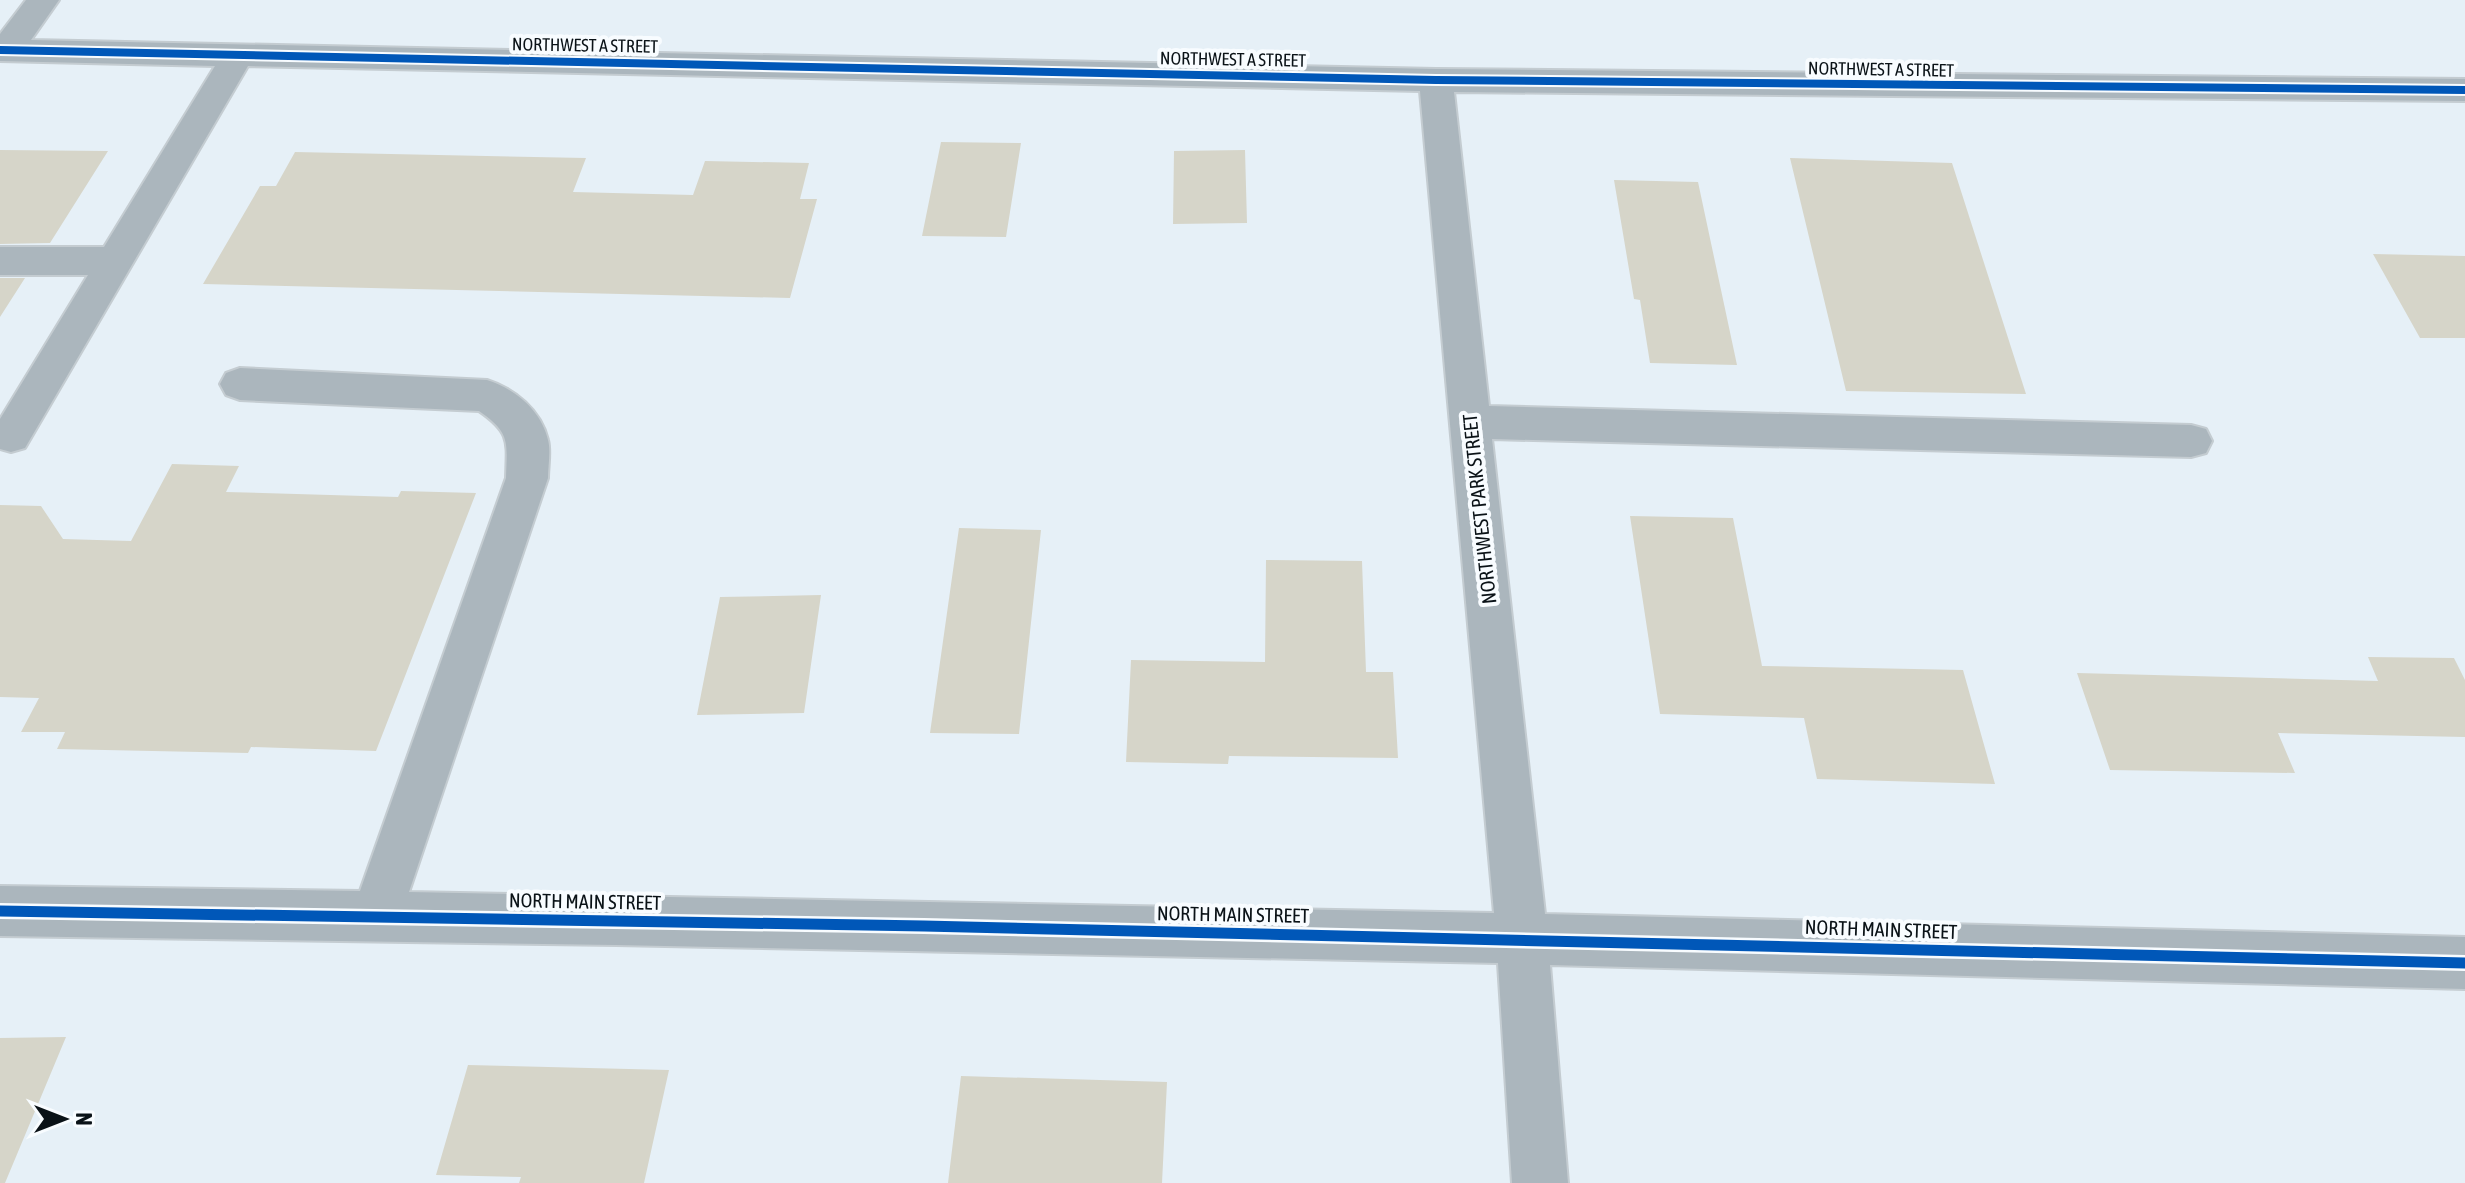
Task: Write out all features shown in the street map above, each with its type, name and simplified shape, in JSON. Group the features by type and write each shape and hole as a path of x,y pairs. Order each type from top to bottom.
{"street":[{"path":"3,50 43,0"},
{"name":"NORTHWEST A STREET","path":"3,50 1436,80 2465,90"},
{"path":"11,436 238,55"},
{"name":"NORTHWEST PARK STREET","path":"1436,80 1522,938 1540,1183"},
{"path":"0,261 115,261"},
{"path":"240,384 487,396 514,414 528,440 527,478 376,915"},
{"path":"1470,422 2191,441"},
{"name":"NORTH MAIN STREET","path":"0,911 376,915 1522,938 2465,963"}],"building":[{"path":"941,142 1021,143 1006,237 922,236"},
{"path":"0,150 108,151 50,243 0,244"},
{"path":"1245,150 1247,223 1173,224 1174,151"},
{"path":"295,152 586,158 573,192 693,195 705,161 809,163 800,199 817,199 790,298 203,284 260,186 276,186"},
{"path":"1790,158 1952,163 2026,394 1846,391"},
{"path":"1614,180 1698,182 1737,365 1650,363 1640,300 1634,299"},
{"path":"2373,254 2465,256 2465,338 2420,338"},
{"path":"0,278 25,278 0,317"},
{"path":"172,464 239,466 226,492 398,497 401,491 476,493 376,751 251,747 248,753 57,749 65,732 21,732 39,698 0,697 0,505 41,506 63,539 131,541"},
{"path":"1630,516 1733,518 1762,666 1963,670 1995,784 1817,779 1804,718 1660,714"},
{"path":"959,528 1041,530 1019,734 930,733"},
{"path":"1266,560 1362,561 1366,672 1393,672 1398,758 1229,756 1228,764 1126,762 1131,660 1265,662"},
{"path":"821,595 804,713 697,715 720,597"},
{"path":"2368,657 2454,658 2465,680 2465,737 2278,733 2295,773 2110,770 2077,673 2378,681"},
{"path":"66,1037 5,1183 0,1183 0,1038"},
{"path":"468,1065 669,1070 644,1183 519,1183 521,1177 436,1175"},
{"path":"961,1076 1167,1082 1162,1183 948,1183"}],"cycle path":[{"path":"0,50 1436,80 2465,90"},
{"path":"0,911 1541,939 2465,963"}]}
